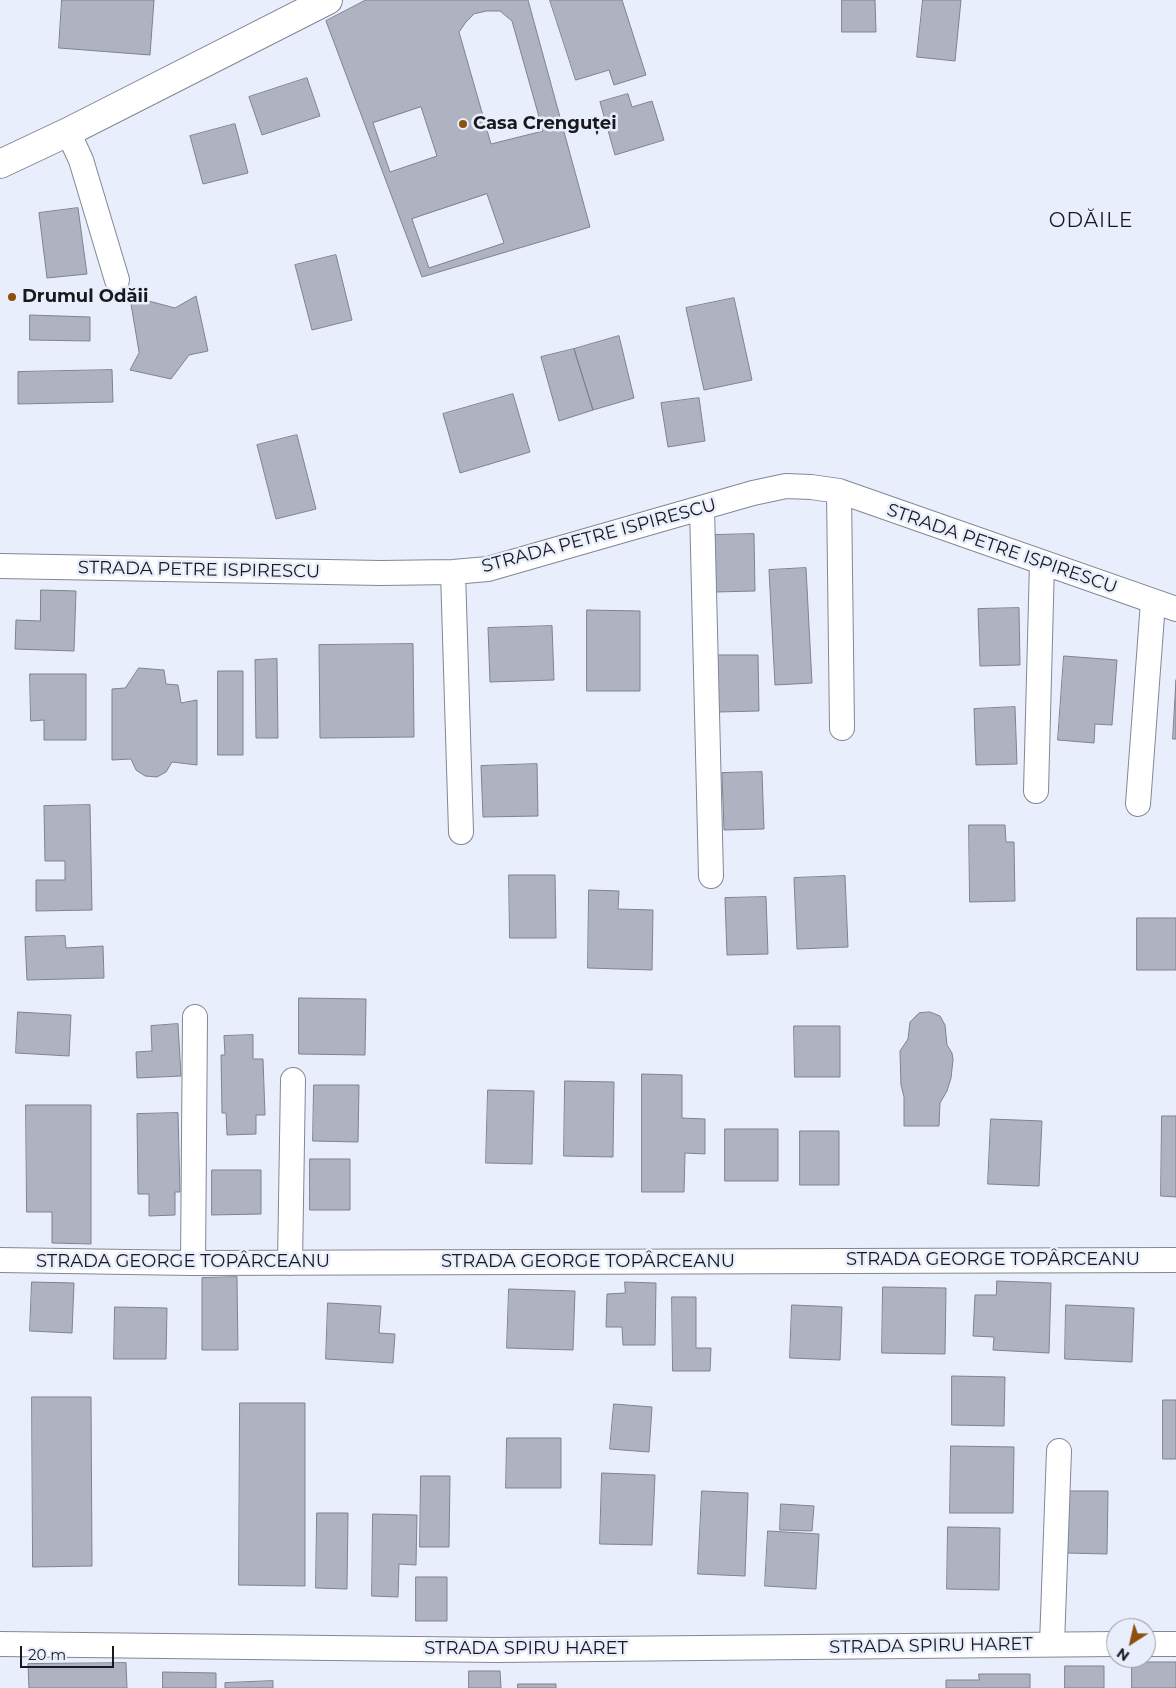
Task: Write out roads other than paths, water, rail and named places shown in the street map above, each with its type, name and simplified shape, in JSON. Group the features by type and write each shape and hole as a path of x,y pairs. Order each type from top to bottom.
{"street":[{"path":"0,164 68,132 328,0"},
{"path":"68,132 80,160 117,280"},
{"name":"STRADA PETRE ISPIRESCU","path":"0,566 372,573 453,572 488,569 753,493 786,486 838,491 1176,609"},
{"path":"838,491 842,728"},
{"path":"702,508 711,876"},
{"path":"1036,791 1042,563"},
{"path":"453,572 461,832"},
{"path":"1138,804 1153,602"},
{"path":"192,1264 195,1016"},
{"path":"290,1263 293,1080"},
{"name":"STRADA GEORGE TOPÂRCEANU","path":"0,1260 192,1264 1176,1260"},
{"name":"STRADA SPIRU HARET","path":"1052,1644 1059,1452"},
{"name":"STRADA SPIRU HARET","path":"0,1644 496,1650 1106,1644"},
{"path":"1156,1644 1176,1644"}],"place":[{"name":"Casa Crenguței","path":"463,124"},
{"name":"Drumul Odăii","path":"12,297"}],"district":[{"name":"ODĂILE","path":"1091,221"}]}
